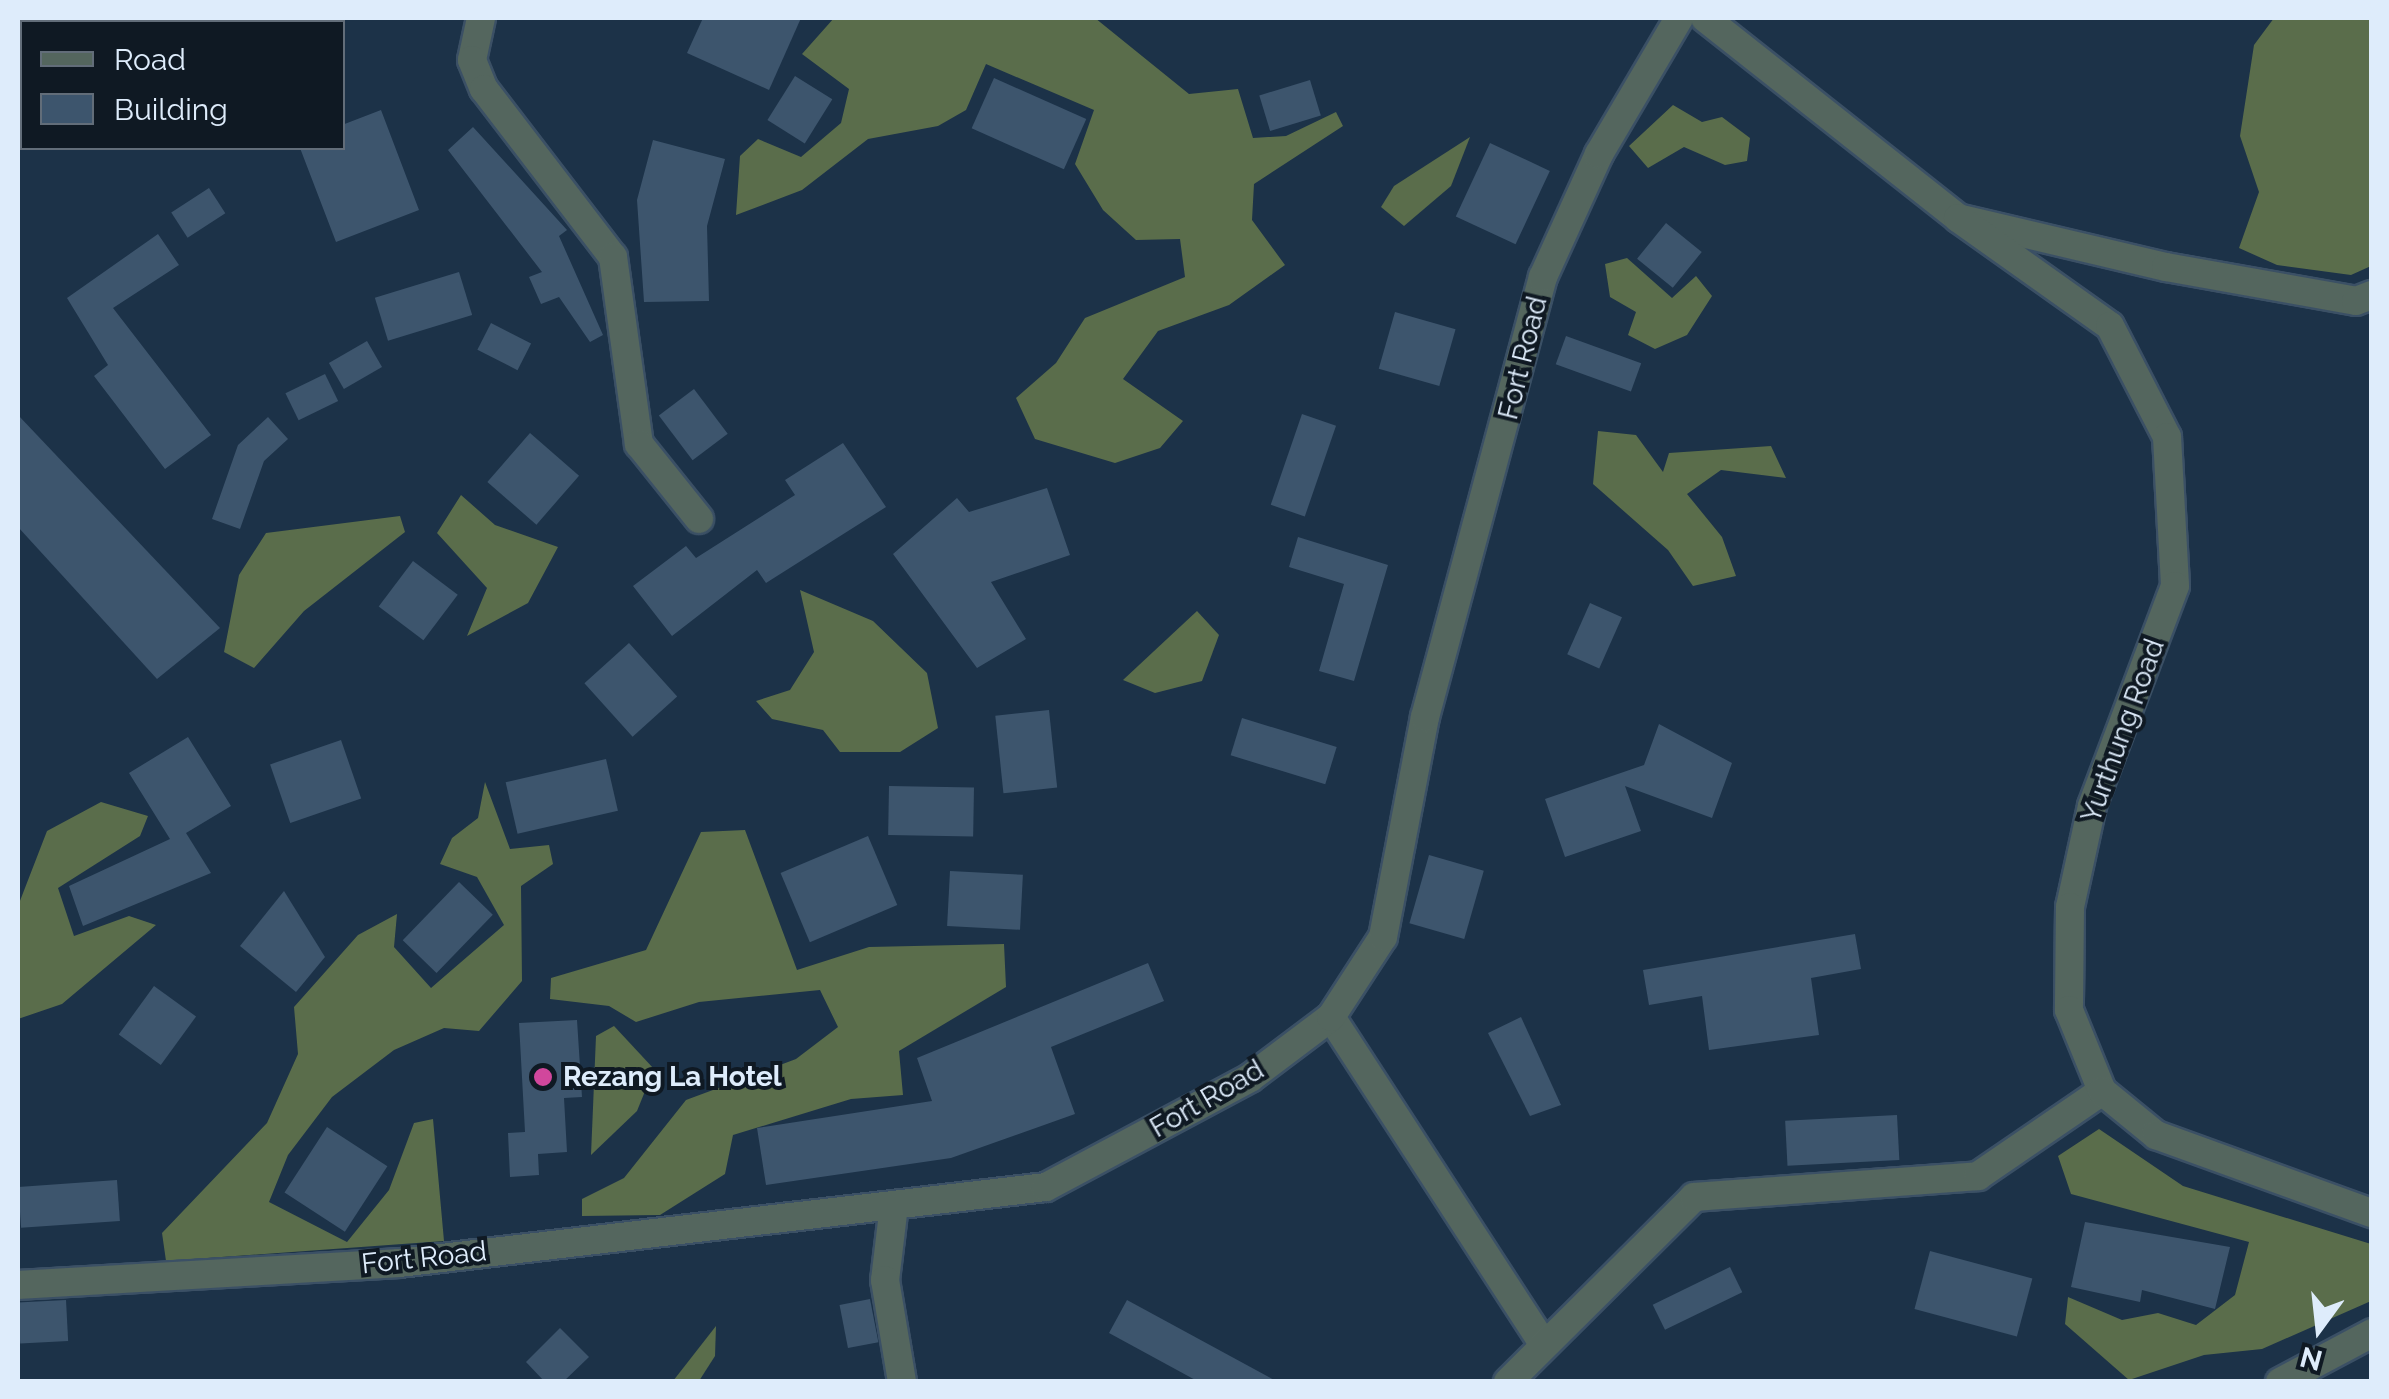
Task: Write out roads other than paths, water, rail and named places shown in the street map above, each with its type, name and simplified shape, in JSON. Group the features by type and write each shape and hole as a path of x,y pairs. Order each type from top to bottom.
{"street":[{"path":"481,18 472,60 484,89 613,257 639,444 698,519"},
{"name":"Fort Road","path":"18,1285 399,1263 1046,1187 1250,1078 1332,1016 1383,937 1425,717 1543,277 1599,154 1679,18"},
{"name":"Yurthung Road","path":"1704,18 1958,218 2110,326 2167,436 2175,586 2092,806 2070,907 2069,1010 2102,1091 2156,1135 2372,1213"},
{"path":"1958,218 2166,267 2356,300 2372,295"},
{"path":"1332,1016 1544,1345"},
{"path":"1508,1382 1694,1197 1978,1176 2102,1091"},
{"path":"894,1205 886,1280 902,1382"},
{"path":"2280,1382 2372,1334"}],"place":[{"name":"Rezang La Hotel","path":"543,1077"}]}
